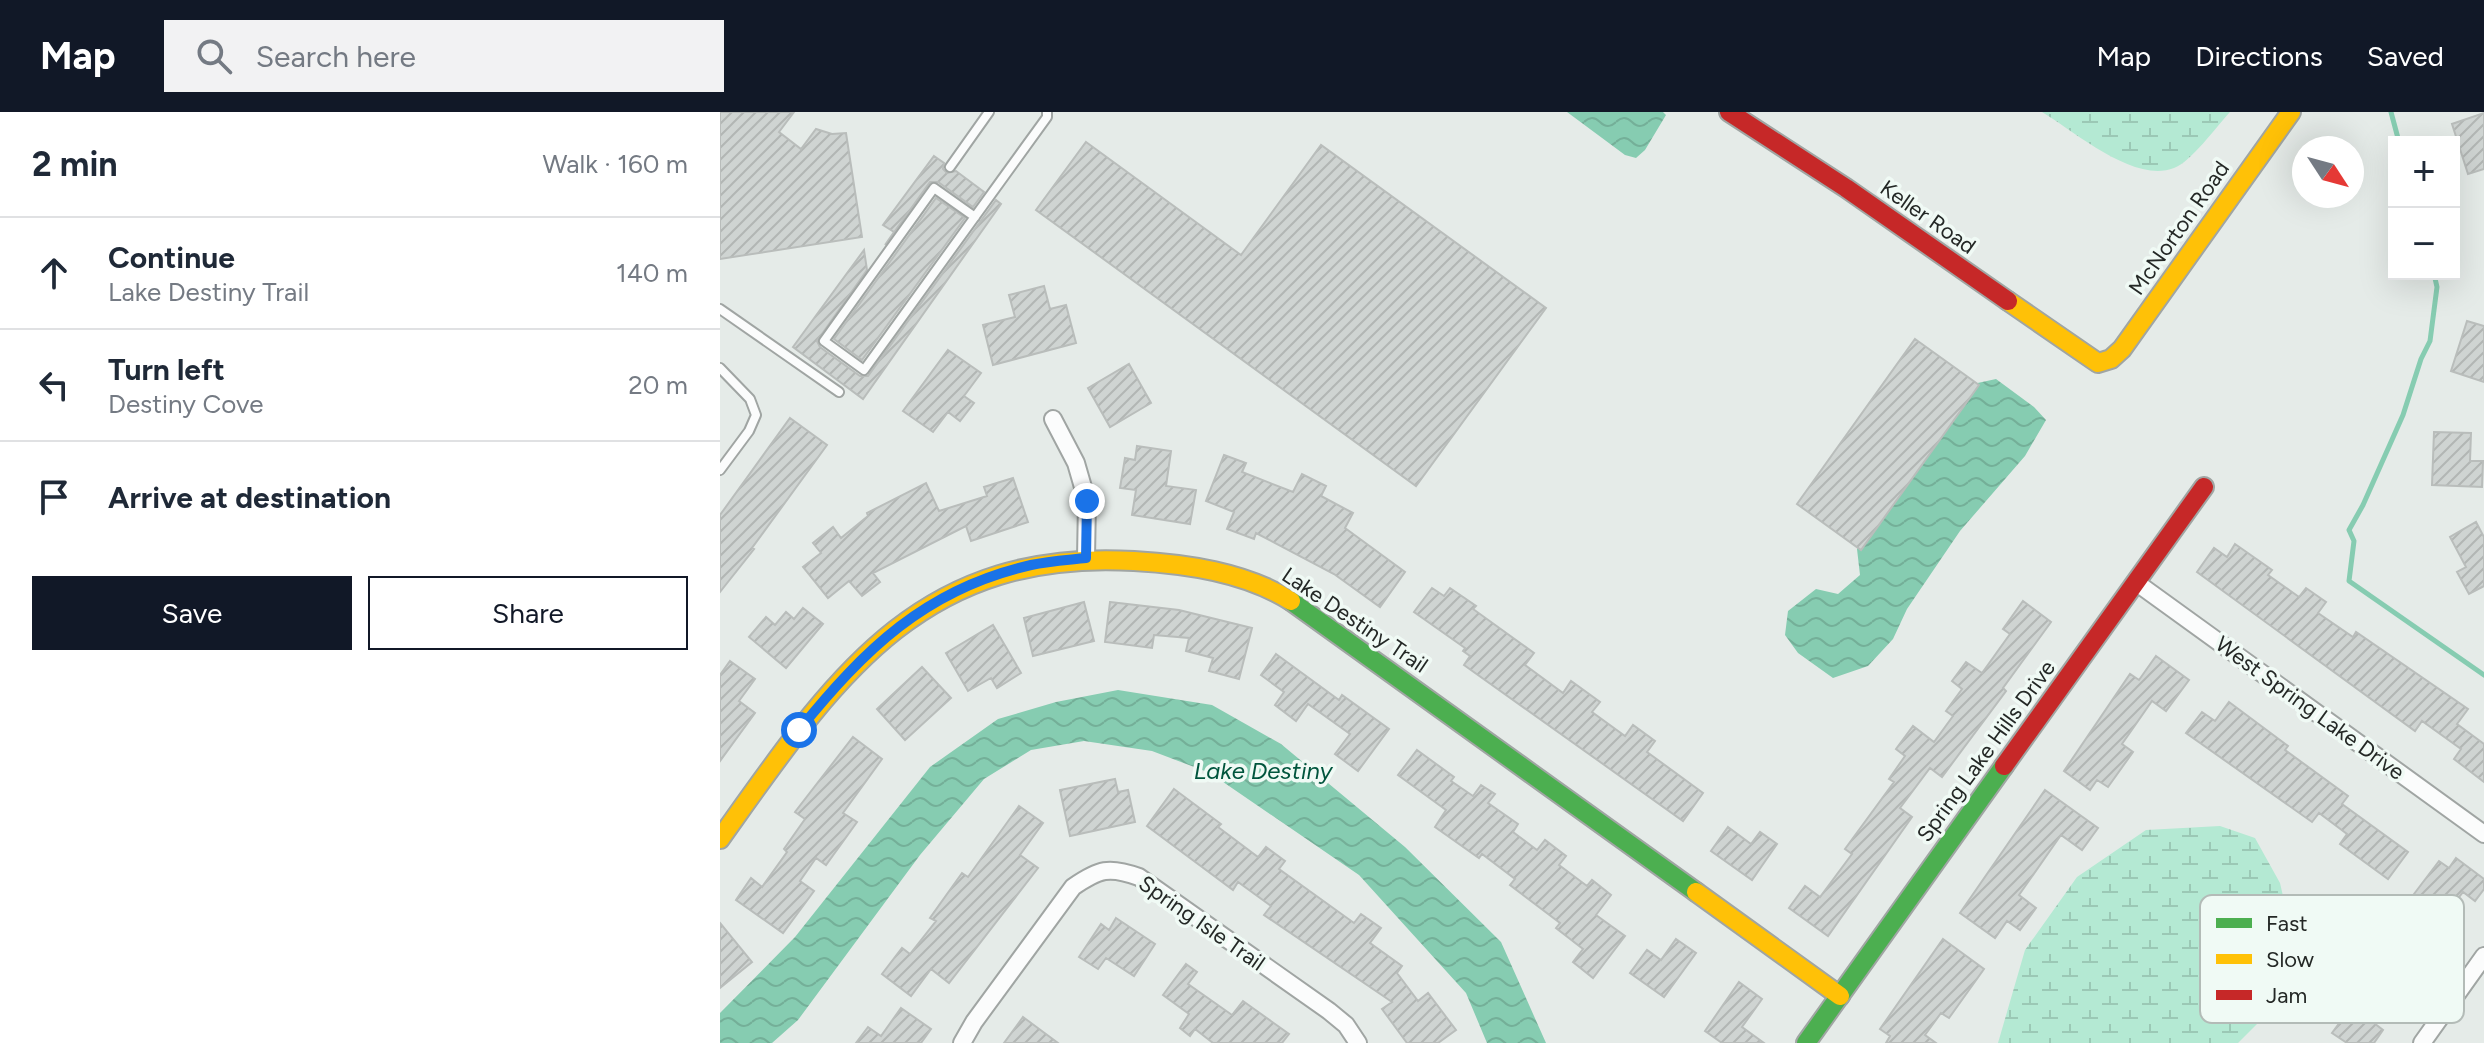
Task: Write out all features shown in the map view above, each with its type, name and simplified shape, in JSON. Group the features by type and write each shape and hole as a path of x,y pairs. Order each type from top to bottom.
{"street":[{"name":"Keller Road","path":"1729,112 1846,188 2098,363"},
{"name":"McNorton Road","path":"2098,363 2111,359 2122,349 2291,112"},
{"path":"1053,419 1076,463 1087,501 1086,558"},
{"name":"Spring Lake Hills Drive","path":"1806,1043 2204,487"},
{"name":"Lake Destiny Trail","path":"720,839 799,730 844,676 884,637 924,608 980,582 1030,565 1086,558 1150,560 1214,572 1269,588 1320,620 1840,996"},
{"name":"West Spring Lake Drive","path":"2137,583 2484,834"},
{"name":"Spring Isle Trail","path":"962,1043 1073,887 1094,872 1117,869 1139,877 1329,1011 1346,1025 1358,1043"},
{"path":"2464,984 2484,956"},
{"path":"2422,1043 2436,1023"}],"lane":[{"path":"950,167 989,112"},
{"path":"975,217 934,188 824,341 864,370 975,217 1047,117 1047,112"},
{"path":"720,309 839,392"},
{"path":"720,368 750,399 756,415 749,431 720,470"}],"green space":[{"path":"2042,112 2230,112 2188,159 2174,168 2158,171 2141,169 2105,153"},
{"path":"2220,826 2255,838 2280,883 2283,895 2200,895 2200,1023 2258,1023 2238,1043 1998,1043 2025,950 2077,877 2146,830"}],"water":[{"path":"1567,112 1663,112 1666,115 1645,150 1636,158 1625,155"},
{"path":"1996,379 2034,407 2046,420 2025,456 1960,531 1907,609 1893,639 1868,666 1833,678 1798,653 1785,635 1788,611 1816,589 1838,594 1860,575 1857,549 1973,384"},
{"name":"Lake Destiny","path":"1118,690 1212,705 1281,744 1405,847 1501,942 1546,1043 1487,1043 1466,993 1359,875 1210,773 1152,751 1084,741 1031,750 984,779 920,855 798,1020 772,1043 720,1043 720,1013 795,937 930,767 998,719 1056,702"}],"building":[{"path":"720,112 794,112 779,132 801,149 816,129 832,134 846,133 862,237 720,259"},
{"path":"2484,113 2484,169 2468,174 2460,149 2460,136 2456,136 2452,124"},
{"path":"1086,142 1241,255 1321,145 1546,308 1416,486 1036,210"},
{"path":"934,156 944,163 943,169 947,173 956,171 984,192 973,207 938,182 930,182 885,245 894,232 883,225"},
{"path":"936,198 965,218 862,360 834,339"},
{"path":"996,200 1001,204 863,399 793,347 864,250 867,270 817,341 820,347 860,376 868,376"},
{"path":"1044,286 1050,309 1066,305 1076,343 993,365 983,325 1015,317 1009,295"},
{"path":"2467,321 2484,326 2484,382 2451,371"},
{"path":"1915,339 1979,385 1861,550 1797,504"},
{"path":"948,350 981,373 964,396 974,403 960,421 948,412 933,432 903,411"},
{"path":"1129,364 1151,403 1110,427 1088,388"},
{"path":"790,418 827,445 720,592 720,515"},
{"path":"2434,432 2471,433 2470,461 2483,461 2482,487 2432,485"},
{"path":"1137,446 1171,451 1166,486 1196,490 1190,524 1132,515 1136,490 1120,488 1125,458 1135,460"},
{"path":"1224,455 1246,463 1242,472 1293,492 1302,474 1326,486 1321,496 1353,513 1345,528 1405,572 1380,607 1334,574 1256,533 1254,539 1227,529 1234,512 1206,501"},
{"path":"1013,478 1028,522 971,541 966,526 873,573 880,582 862,596 849,581 828,598 803,567 821,553 813,543 833,527 841,538 868,516 867,513 926,483 939,511 987,496 984,487"},
{"path":"2476,522 2484,537 2484,586 2469,594 2457,572 2466,567 2450,537"},
{"path":"2235,544 2272,570 2268,575 2299,597 2306,588 2326,602 2318,613 2353,637 2356,632 2468,709 2457,724 2484,744 2484,782 2454,759 2461,749 2422,721 2415,731 2197,572 2214,548 2227,557"},
{"path":"1432,588 1444,596 1450,588 1476,606 1473,609 1534,653 1525,665 1563,693 1571,681 1600,702 1592,712 1625,736 1633,725 1655,741 1647,752 1703,793 1683,821 1464,665 1470,656 1463,651 1465,648 1414,612"},
{"path":"2023,601 2051,622 2003,688 2006,691 1942,777 1930,768 1900,808 1912,817 1828,936 1789,908 1805,886 1820,897 1852,854 1845,849 1894,782 1889,779 1905,756 1896,749 1913,726 1934,742 1953,716 1946,711 1962,689 1952,681 1966,662 1982,673 2010,634 2003,629"},
{"path":"1084,602 1094,641 1033,656 1024,618"},
{"path":"1110,602 1179,610 1252,628 1239,679 1209,671 1213,658 1186,651 1189,638 1154,635 1152,648 1105,642"},
{"path":"803,608 823,624 786,668 749,637 766,617 775,625 786,612 794,619"},
{"path":"993,625 1021,673 997,688 991,678 968,691 946,653"},
{"path":"1276,654 1339,700 1342,695 1389,729 1358,771 1335,754 1350,734 1308,704 1296,721 1275,705 1284,692 1261,675"},
{"path":"2156,656 2189,680 2166,711 2152,701 2122,744 2133,752 2108,787 2097,780 2090,790 2064,771 2130,674 2139,680"},
{"path":"730,661 755,679 739,701 755,713 720,761 720,675"},
{"path":"922,667 951,698 905,740 877,709"},
{"path":"2229,702 2288,746 2285,750 2348,796 2342,804 2408,852 2388,879 2340,844 2347,834 2319,813 2312,822 2186,733 2202,712 2215,721"},
{"path":"853,737 882,759 843,813 857,822 826,865 816,858 800,881 814,891 783,933 736,900 751,878 762,887 787,852 784,849 805,819 795,812"},
{"path":"1417,750 1454,777 1451,781 1473,796 1481,785 1495,794 1488,803 1518,824 1513,832 1537,850 1545,840 1566,856 1559,865 1587,886 1592,880 1611,895 1596,915 1625,936 1593,978 1573,962 1583,949 1556,928 1560,923 1510,885 1515,879 1482,854 1479,858 1435,827 1446,810 1398,775"},
{"path":"1115,779 1118,792 1128,790 1135,822 1070,836 1060,790"},
{"path":"1174,789 1258,857 1266,847 1285,861 1279,869 1354,923 1361,914 1381,928 1370,943 1402,966 1397,973 1418,1001 1428,993 1456,1030 1438,1043 1407,1043 1382,1009 1392,1002 1264,915 1271,906 1238,882 1233,890 1147,826"},
{"path":"2045,790 2098,828 2082,850 2061,835 2019,895 2036,908 2020,930 2007,921 1995,938 1960,913"},
{"path":"1019,806 1043,823 1020,855 1038,868 949,983 931,969 911,996 882,974 902,948 910,954 936,921 930,918 962,873 968,877"},
{"path":"1728,827 1751,844 1760,832 1777,844 1752,880 1711,851"},
{"path":"2456,858 2484,879 2484,889 2475,901 2463,892 2461,895 2413,895 2439,861 2449,868"},
{"path":"1116,918 1155,944 1134,976 1106,958 1098,969 1079,957 1101,924 1109,930"},
{"path":"720,923 752,962 720,988"},
{"path":"1676,939 1696,953 1664,997 1630,973 1647,950 1661,960"},
{"path":"1943,939 1984,969 1949,1018 1941,1013 1925,1035 1936,1043 1886,1043 1890,1036 1880,1029"},
{"path":"1186,964 1197,972 1188,984 1232,1015 1243,1001 1289,1034 1282,1043 1213,1043 1195,1029 1190,1036 1180,1028 1189,1014 1163,995"},
{"path":"1739,982 1762,999 1742,1027 1764,1043 1722,1043 1705,1031"},
{"path":"901,1008 931,1029 921,1043 856,1043 868,1027 881,1036"},
{"path":"1023,1017 1058,1043 1004,1043"},
{"path":"2339,1023 2374,1023 2383,1030 2374,1043 2347,1043 2332,1033"}],"waterway":[{"path":"2391,112 2397,136"},
{"path":"2435,280 2430,341 2403,415 2349,530 2354,541 2349,581 2484,675"}],"traffic: fast":[{"path":"1291,601 1696,892"},
{"path":"1806,1043 2004,766"}],"traffic: slow":[{"path":"2008,301 2098,363 2111,359 2122,349 2291,112"},
{"path":"720,839 801,728 843,679 888,636 937,602 994,577 1059,563 1154,562 1235,576 1291,601"},
{"path":"1696,892 1840,996"}],"traffic: jam":[{"path":"1729,112 1846,188 2008,301"},
{"path":"2004,766 2204,487"}],"route":[{"path":"799,730 844,676 884,637 924,608 980,582 1030,565 1086,558 1087,501"}]}
